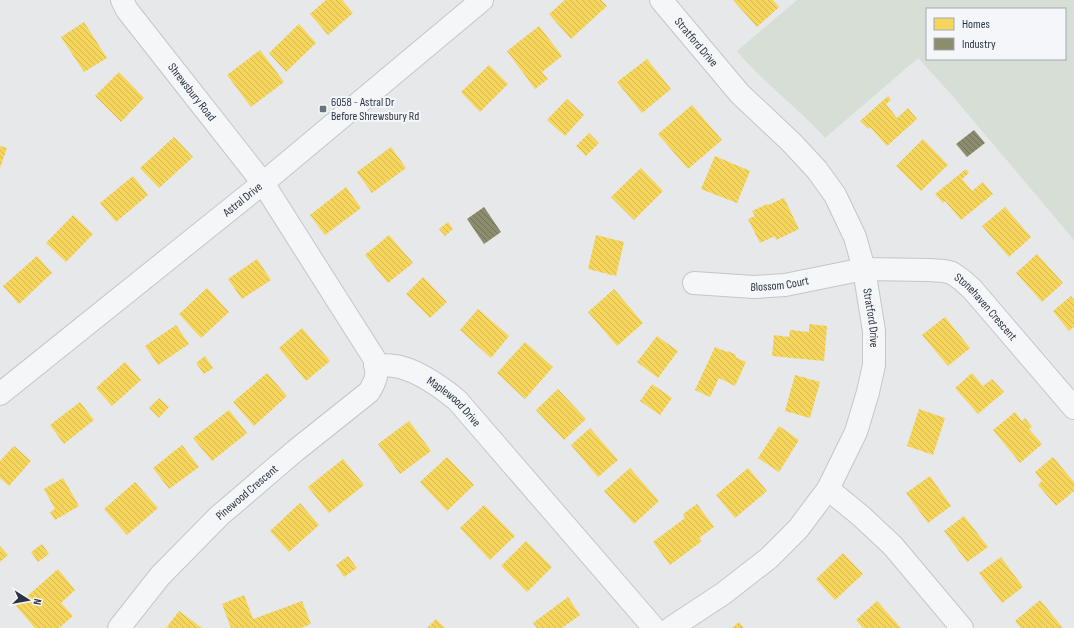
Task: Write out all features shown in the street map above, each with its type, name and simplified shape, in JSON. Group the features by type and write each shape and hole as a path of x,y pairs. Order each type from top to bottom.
{"street":[{"name":"Shrewsbury Road","path":"122,0 127,10 263,183"},
{"name":"Astral Drive","path":"0,394 263,183 482,0"},
{"name":"Stratford Drive","path":"661,0 740,94 792,143 817,170 835,195 855,237 864,269 874,331 874,366 868,392 856,432 828,489 798,529 769,558 724,593 671,628"},
{"path":"263,183 374,358 375,365"},
{"name":"Blossom Court","path":"694,283 754,287 785,285 864,269"},
{"name":"Stonehaven Crescent","path":"864,269 944,271 962,280 972,288 1074,408"},
{"name":"Pinewood Crescent","path":"119,628 160,576 219,516 369,392 376,380 377,372 375,365"},
{"name":"Maplewood Drive","path":"375,365 400,367 414,372 443,389 457,400 654,628"},
{"path":"828,489 894,546 962,628"}],"shaded area":[{"path":"797,0 1074,0 1074,240 950,93 918,58 825,138 804,116 747,63 737,51"}],"building: Homes":[{"path":"326,0 342,0 353,13 328,35 310,14"},
{"path":"565,0 601,0 607,6 571,39 549,14"},
{"path":"733,0 773,0 779,7 757,27"},
{"path":"84,22 107,58 84,72 61,37"},
{"path":"299,24 316,43 286,72 269,53"},
{"path":"539,26 562,56 542,72 548,79 535,89 507,51"},
{"path":"260,50 284,82 251,107 227,75"},
{"path":"647,59 671,89 642,113 617,82"},
{"path":"489,65 508,84 480,112 461,92"},
{"path":"119,72 144,98 121,122 95,96"},
{"path":"888,96 891,100 886,104 897,118 908,108 917,119 887,146 870,127 868,129 860,121"},
{"path":"567,99 584,115 565,136 547,120"},
{"path":"692,105 722,140 688,169 658,134"},
{"path":"589,133 599,143 586,156 576,146"},
{"path":"174,137 193,157 159,188 140,168"},
{"path":"923,139 948,165 921,191 896,166"},
{"path":"0,146 7,148 0,168"},
{"path":"391,147 406,168 372,193 357,172"},
{"path":"715,156 750,171 737,203 701,189"},
{"path":"641,168 663,191 634,220 611,197"},
{"path":"966,169 969,173 962,179 972,191 983,182 993,194 961,220 945,201 943,203 935,194"},
{"path":"133,176 148,195 116,222 100,203"},
{"path":"346,187 361,208 325,235 310,215"},
{"path":"784,198 799,229 776,240 775,236 760,243 748,219 755,216 752,211"},
{"path":"1005,207 1031,237 1009,257 982,226"},
{"path":"73,215 93,234 66,262 46,243"},
{"path":"448,222 453,229 445,236 439,229"},
{"path":"389,235 413,263 388,283 365,255"},
{"path":"596,235 624,242 616,276 588,269"},
{"path":"1037,254 1063,283 1042,302 1016,273"},
{"path":"37,256 52,273 19,304 3,286"},
{"path":"257,259 271,280 242,299 228,279"},
{"path":"423,277 447,302 430,318 406,294"},
{"path":"207,288 229,312 201,338 179,314"},
{"path":"614,289 643,323 617,346 588,312"},
{"path":"1071,296 1074,300 1074,327 1069,331 1053,311"},
{"path":"478,309 509,336 491,358 460,330"},
{"path":"945,317 970,348 948,366 922,335"},
{"path":"809,324 827,326 824,361 772,356 774,335 789,337 790,330 809,332"},
{"path":"176,325 189,344 158,365 145,346"},
{"path":"302,328 330,361 306,381 279,348"},
{"path":"657,336 678,351 658,378 637,362"},
{"path":"525,342 553,367 525,399 497,373"},
{"path":"715,347 727,352 728,351 736,355 735,357 746,362 735,386 719,378 710,397 695,390"},
{"path":"205,356 213,368 204,374 196,363"},
{"path":"125,362 141,380 112,406 96,388"},
{"path":"267,373 287,396 254,426 233,402"},
{"path":"972,373 983,386 992,379 1004,392 978,414 955,388"},
{"path":"795,375 820,382 810,418 785,411"},
{"path":"652,384 672,398 660,415 640,401"},
{"path":"558,389 586,419 564,440 536,410"},
{"path":"159,398 169,407 159,418 149,408"},
{"path":"80,402 94,420 64,444 50,425"},
{"path":"919,409 945,418 933,455 907,446"},
{"path":"229,410 247,433 212,461 193,438"},
{"path":"1015,412 1022,421 1025,418 1032,427 1029,429 1042,444 1020,463 993,430"},
{"path":"409,421 431,451 400,474 378,444"},
{"path":"779,426 799,440 779,472 758,458"},
{"path":"590,428 618,460 598,477 571,445"},
{"path":"182,445 199,467 169,489 153,468"},
{"path":"14,446 31,461 9,486 0,478 0,461"},
{"path":"447,457 474,485 447,511 420,482"},
{"path":"1053,457 1074,482 1074,491 1056,506 1038,485 1042,481 1035,472"},
{"path":"343,459 364,485 329,513 308,487"},
{"path":"630,468 659,501 634,524 604,491"},
{"path":"748,468 767,491 735,518 716,495"},
{"path":"930,476 951,506 928,523 906,493"},
{"path":"63,478 79,506 55,520 50,512 55,509 44,489"},
{"path":"135,482 158,508 127,535 104,509"},
{"path":"300,503 319,525 289,552 270,531"},
{"path":"697,504 714,527 699,538 702,541 670,565 653,542 685,518 683,514"},
{"path":"484,505 515,536 490,560 460,528"},
{"path":"964,516 988,547 967,562 944,531"},
{"path":"526,541 552,567 527,592 501,566"},
{"path":"42,544 49,554 38,562 31,552"},
{"path":"0,546 8,555 0,562"},
{"path":"843,553 863,574 835,600 816,579"},
{"path":"348,556 357,568 344,577 336,565"},
{"path":"1001,557 1023,587 1002,603 979,573"},
{"path":"58,569 75,590 61,603 73,616 59,628 35,628 16,606"},
{"path":"244,595 253,619 302,601 311,624 301,628 231,628 222,604"},
{"path":"568,597 580,615 562,628 537,628 533,623"},
{"path":"1040,600 1063,628 1021,628 1015,621"},
{"path":"877,601 901,628 863,628 856,620"},
{"path":"179,611 202,628 166,628"},
{"path":"436,619 445,628 427,628"},
{"path":"739,622 744,628 732,628"}],"building: Industry":[{"path":"974,130 985,143 967,157 956,144"},
{"path":"484,207 501,232 484,244 467,219"}],"place":[{"name":"6058 - Astral Dr Before Shrewsbury Rd","path":"323,109"}]}
